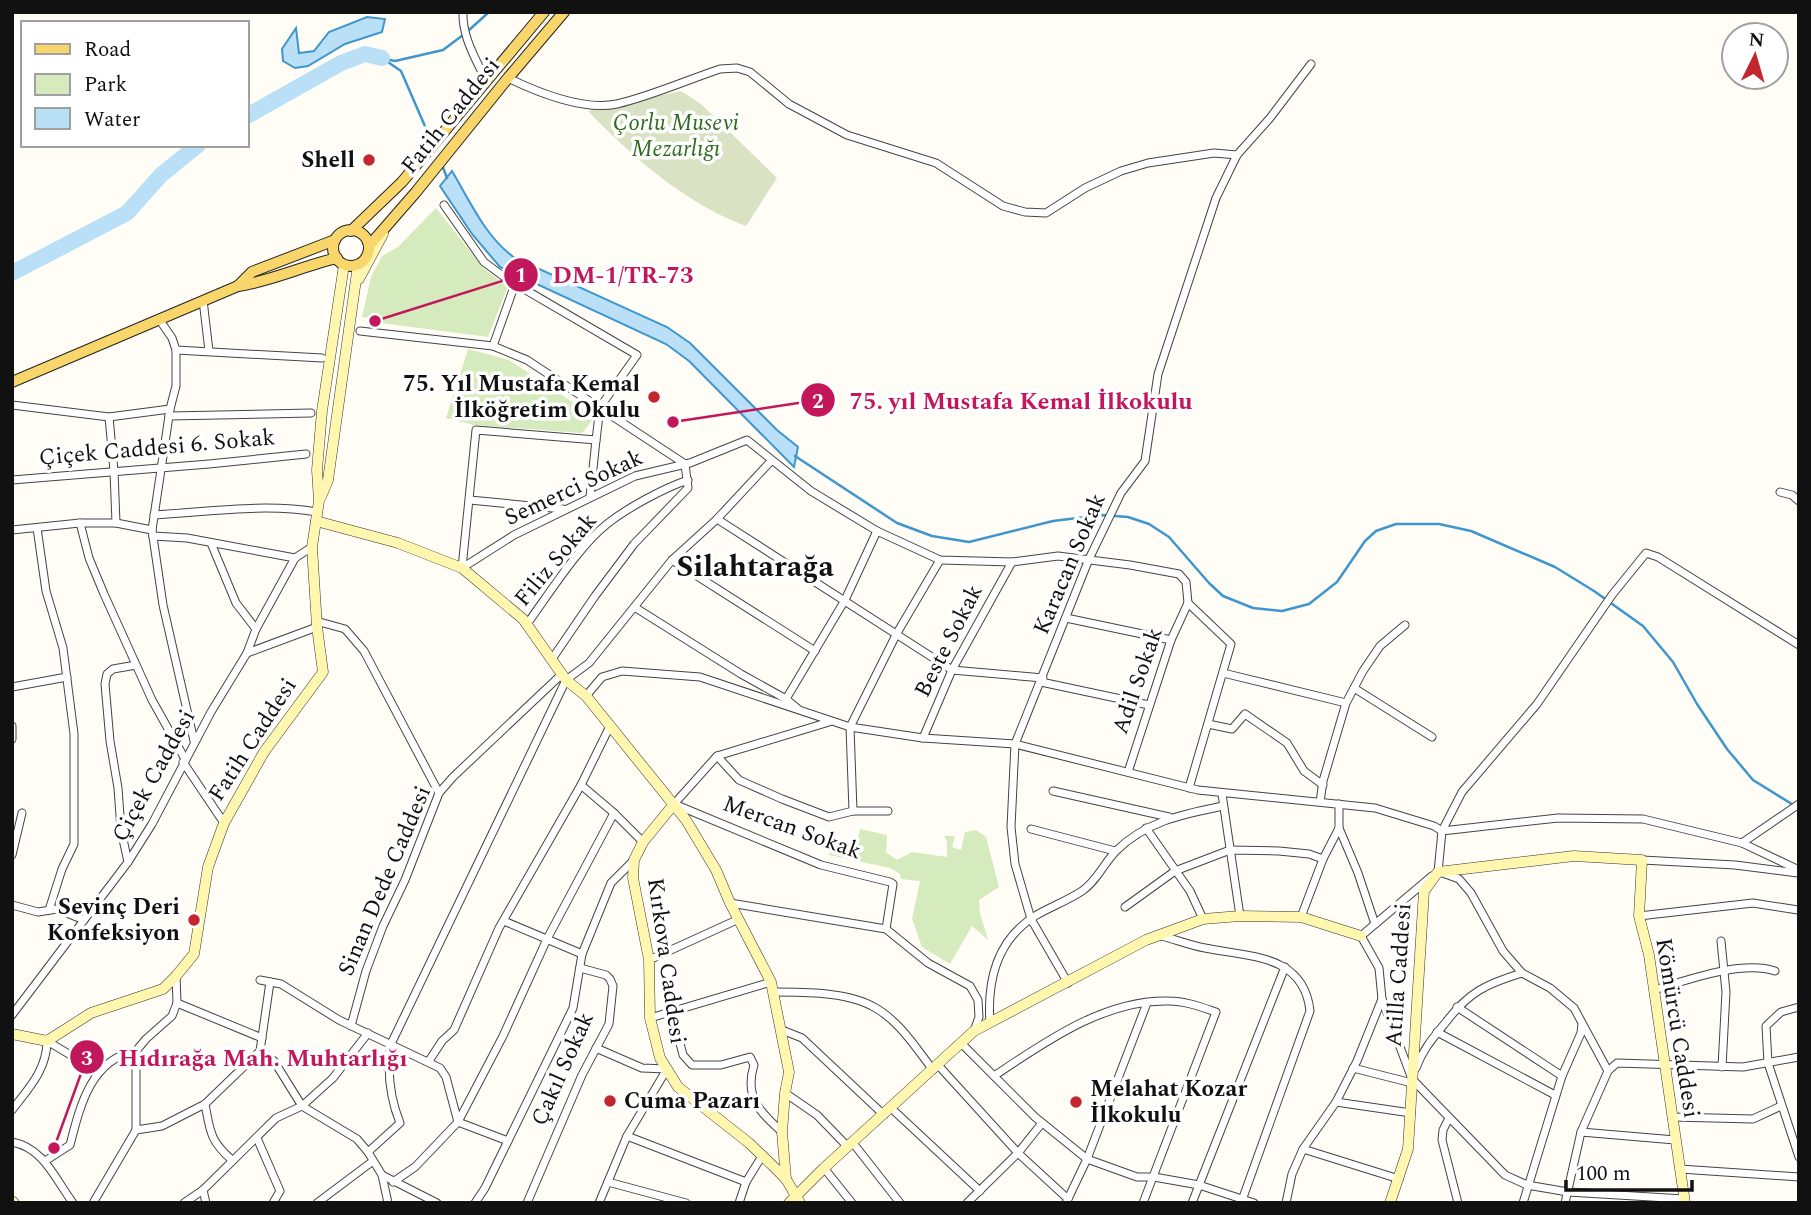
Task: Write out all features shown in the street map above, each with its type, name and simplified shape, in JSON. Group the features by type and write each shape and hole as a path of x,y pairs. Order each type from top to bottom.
{"main road":[{"name":"Fatih Caddesi","path":"351,230 402,182 544,12"},
{"name":"Fatih Caddesi","path":"369,246 564,12"},
{"path":"12,382 238,286 259,283 308,265 340,262 358,265 366,260 369,246 365,237 351,230 344,232 335,240 252,272 238,286"},
{"path":"355,285 385,230"},
{"path":"335,240 333,251 340,262"},
{"name":"Fatih Caddesi","path":"47,1041 91,1013 163,989 194,954 208,867 224,822 264,752 323,672 316,624 312,547 319,500 317,470 340,262"},
{"name":"Fatih Caddesi","path":"319,500 328,480 358,265"},
{"path":"317,517 398,543 462,568 527,624 564,677 586,696 674,804 716,870 773,987 789,1072 782,1132 786,1179"},
{"name":"Kırkova Caddesi","path":"674,804 643,842 634,860 633,878 649,960 650,1018 660,1058 678,1087 786,1179 795,1201"},
{"path":"1437,872 1574,856 1642,860"},
{"name":"Kömürcü Caddesi","path":"1642,860 1639,916 1649,955 1684,1201"},
{"name":"Atilla Caddesi","path":"1390,1203 1408,1149 1424,891 1437,872"},
{"path":"795,1201 824,1168 974,1031 1158,935 1203,919 1240,916 1301,917 1360,936"},
{"path":"12,1034 47,1041"}],"street":[{"path":"463,12 468,42 486,81"},
{"name":"Karacan Sokak","path":"1068,983 1031,919 1015,864 1012,827 1016,744 1089,559 1114,506 1145,461 1158,374 1216,198 1237,155 1311,64"},
{"path":"508,78 543,93 587,104 615,104 720,69 737,68 750,72 789,104 847,135 936,163 1003,206 1025,212 1046,213 1085,188 1121,171 1148,163 1214,153 1237,155"},
{"path":"444,205 484,262 515,284 637,355 600,407 590,497"},
{"path":"493,346 515,284"},
{"path":"203,300 209,351"},
{"path":"159,319 172,338 176,350 176,386 169,413 152,533 163,605 194,742"},
{"path":"360,331 493,346 527,359 685,464 688,488 684,494 634,544 552,659"},
{"path":"176,350 322,358"},
{"path":"12,405 109,417 169,413 311,413"},
{"path":"109,417 116,523"},
{"path":"462,568 476,430 596,440"},
{"name":"Semerci Sokak","path":"462,568 514,535 635,476 685,464 747,440 771,461"},
{"name":"Çiçek Caddesi 6. Sokak","path":"12,480 306,454"},
{"path":"771,461 811,491 877,531 940,560 1012,562 1058,556 1179,574 1186,582 1188,603 1231,644 1189,788"},
{"name":"Sinan Dede Caddesi","path":"351,1026 366,971 439,793 453,777 564,677 589,663 672,560 717,519 771,461"},
{"name":"Filiz Sokak","path":"527,624 568,568 607,524 641,503 688,480"},
{"path":"1780,492 1792,495 1799,501"},
{"path":"470,500 565,510"},
{"path":"154,515 273,507 317,517"},
{"path":"717,519 952,670 1042,680 1149,705"},
{"path":"80,523 89,558 152,700 184,761 224,822"},
{"path":"12,530 80,523 116,523 152,533 295,558"},
{"path":"37,528 46,591 57,625 67,677 74,734 74,844 62,869 49,910"},
{"path":"786,699 845,600 877,531"},
{"path":"211,543 236,603 256,629"},
{"name":"Çiçek Caddesi","path":"12,1015 128,862 247,653 256,629 295,558 312,547"},
{"path":"1684,1201 1568,1192 1527,1185 1505,1175 1412,1081 1382,999 1380,968 1360,936 1437,872 1442,831 1462,792 1537,704 1612,595 1646,553 1658,557 1799,645"},
{"path":"672,560 815,651"},
{"path":"852,811 850,727 897,633 940,560"},
{"name":"Beste Sokak","path":"923,738 952,670 1012,562"},
{"name":"Adil Sokak","path":"1128,772 1171,640 1188,603"},
{"path":"636,608 786,699 802,712"},
{"path":"1066,618 1171,640"},
{"path":"247,653 316,624 345,629 364,651 439,793"},
{"path":"1320,802 1346,703 1380,646 1405,625"},
{"path":"128,862 121,830 105,684 107,674 113,669 136,664"},
{"path":"586,696 601,677 622,671 699,677 850,727 923,738 1016,744 1189,788 1375,808 1434,826 1442,831 1558,818 1643,820 1742,843 1799,872"},
{"path":"1223,673 1346,703"},
{"path":"12,687 67,677"},
{"path":"368,1152 400,1123 393,1105 390,1079 391,1044 564,677"},
{"path":"1354,688 1432,737"},
{"path":"1208,724 1232,729 1245,714 1287,743 1304,771 1323,785"},
{"path":"674,804 718,756 830,721"},
{"path":"12,726 12,739"},
{"path":"429,1061 442,1041 454,1030 499,928 581,785 610,726"},
{"path":"718,756 739,780 829,817 852,811 887,811"},
{"path":"581,785 643,842"},
{"path":"1053,791 1169,818"},
{"path":"1222,793 1240,916"},
{"name":"Mercan Sokak","path":"674,804 821,865 890,882 893,884 886,929"},
{"path":"1339,804 1339,828 1359,873 1375,924"},
{"path":"1742,843 1799,804"},
{"path":"990,1023 989,990 992,973 1010,936 1031,919 1083,891 1115,851 1146,828 1169,818 1223,806"},
{"path":"12,855 22,813"},
{"path":"393,1182 415,1167 458,1122 503,1037 547,939 614,813"},
{"path":"1146,828 1190,891 1203,919"},
{"path":"1301,917 1323,859 1339,828"},
{"path":"1031,829 1115,851"},
{"path":"1125,907 1175,871 1230,850 1279,851 1309,854 1323,859"},
{"path":"475,1203 485,1188 573,1008 582,954 611,883 634,860"},
{"path":"1642,860 1735,865 1799,872"},
{"path":"1437,872 1459,879 1471,892 1503,951 1522,973 1550,988 1574,1008 1608,1071"},
{"path":"730,903 886,929 928,963 970,986 978,1000 979,1017 974,1031"},
{"path":"1639,916 1752,903 1798,910"},
{"path":"12,905 38,912 57,909 84,920"},
{"path":"649,960 739,919"},
{"path":"504,921 582,954"},
{"path":"1158,935 1204,948 1266,958 1285,967 1308,993 1310,1011 1242,1201"},
{"path":"1721,942 1726,1011 1722,1066"},
{"path":"1654,990 1723,972 1762,966 1775,971"},
{"path":"1192,1203 1285,967"},
{"name":"Çakıl Sokak","path":"527,1203 545,1156 609,1024 613,986 606,975 580,968"},
{"path":"1412,1081 1427,1043 1457,1007 1474,992 1496,981 1522,973"},
{"path":"93,1203 136,1130 136,1051 172,1016 177,1003 176,976"},
{"path":"260,979 281,984 351,1026 440,1068 446,1077 458,1122"},
{"path":"136,1130 162,1126 205,1104 260,1051 270,982"},
{"path":"650,1018 773,987 848,998 872,1005 905,1034 935,1068 1067,1201 1087,1159 1147,1003"},
{"path":"1286,1203 1292,1174 1303,1149 1336,1102 1382,999"},
{"path":"994,1076 1056,1035 1131,1005 1182,1002 1216,1012 1143,1203"},
{"path":"177,1003 262,1038"},
{"path":"1457,1007 1562,1076"},
{"path":"1799,1007 1782,1012 1766,1026 1768,1063 1799,1157"},
{"path":"672,1012 683,1055 692,1065 721,1066 750,1057 754,1065 750,1078 758,1111 782,1132"},
{"path":"1523,1203 1555,1095 1581,1033 1582,1024"},
{"path":"782,1030 802,1038 979,1191"},
{"path":"1437,1032 1555,1095"},
{"path":"184,1203 203,1190 276,1118 302,1106 333,1078 368,1033"},
{"path":"47,1041 99,1072"},
{"path":"12,1110 33,1084 47,1056 47,1041"},
{"path":"961,1044 1042,1123 1087,1159 1137,1177 1154,1177 1199,1185 1254,1203"},
{"path":"596,1048 642,1068 667,1069 627,1136 598,1203"},
{"path":"45,1161 70,1146 84,1099 99,1072 121,1053 136,1051"},
{"path":"260,1051 274,1060 302,1106 357,1139 382,1175 389,1203"},
{"path":"1565,1203 1581,1132 1608,1071 1617,1063 1743,1067 1799,1057"},
{"path":"1353,1068 1412,1081"},
{"path":"785,1093 817,1115 851,1145 900,1203"},
{"path":"1336,1102 1411,1113"},
{"path":"205,1104 210,1132 216,1146 232,1160"},
{"path":"1672,1117 1753,1119 1781,1106"},
{"path":"1449,1118 1442,1140 1458,1203"},
{"path":"458,1122 508,1141"},
{"path":"967,1203 1018,1153 1042,1123"},
{"path":"1581,1132 1675,1140"},
{"path":"627,1136 746,1182"},
{"path":"257,1138 280,1191 273,1203"},
{"path":"12,1142 26,1144 45,1161 72,1202"},
{"path":"1303,1149 1399,1179"},
{"path":"739,1203 746,1182 762,1156"},
{"path":"317,1203 373,1161"},
{"path":"824,1168 852,1203"},
{"path":"1680,1169 1799,1177"},
{"path":"382,1175 437,1203"},
{"path":"608,1182 686,1203"},
{"path":"203,1190 206,1203"}],"green space":[{"name":"Çorlu Musevi Mezarlığı","path":"681,91 701,104 777,178 746,226 702,205 661,178 588,111"},
{"path":"436,208 484,269 508,286 488,337 381,323 380,319 362,317 371,277 382,256 398,247"},
{"path":"468,349 509,360 595,417 582,433 474,425 446,418"},
{"path":"860,829 887,835 886,852 897,860 912,852 947,857 947,842 944,836 955,836 952,847 961,850 965,832 976,830 986,837 999,887 979,900 988,940 972,926 950,964 922,947 912,919 920,881 901,879 900,874 890,868 829,855 835,840 856,846"}],"water":[{"path":"367,17 385,19 382,32 345,44 308,66 295,68 283,61 282,49 296,28 299,53 314,51 329,32"},
{"path":"452,171 487,230 515,258 667,327 690,343 777,430 798,447 794,467 689,361 666,344 500,267 472,234 440,186"}],"waterway":[{"path":"468,31 489,12"},
{"path":"385,59 395,61 443,50 463,35"},
{"path":"248,115 341,63 365,54 382,58"},
{"path":"382,58 401,71 431,140"},
{"path":"12,273 127,213 161,175 196,147"},
{"path":"442,165 447,178"},
{"path":"795,456 897,523 932,536 969,542 1053,521 1102,515 1128,517 1149,524 1169,537 1223,596 1253,608 1282,611 1309,604 1337,582 1365,541 1376,531 1396,524 1439,524 1471,531 1555,567 1643,626 1673,662 1727,749 1753,780 1795,806"}],"place":[{"name":"Shell","path":"369,160"},
{"name":"DM-1/TR-73","path":"375,321"},
{"name":"75. Yıl Mustafa Kemal İlköğretim Okulu","path":"654,397"},
{"name":"75. yıl Mustafa Kemal İlkokulu","path":"673,422"},
{"name":"Sevinç Deri Konfeksiyon","path":"194,920"},
{"name":"Cuma Pazarı","path":"610,1101"},
{"name":"Melahat Kozar İlkokulu","path":"1076,1102"},
{"name":"Hıdırağa Mah. Muhtarlığı","path":"54,1148"}],"district":[{"name":"Silahtarağa","path":"755,567"}]}
